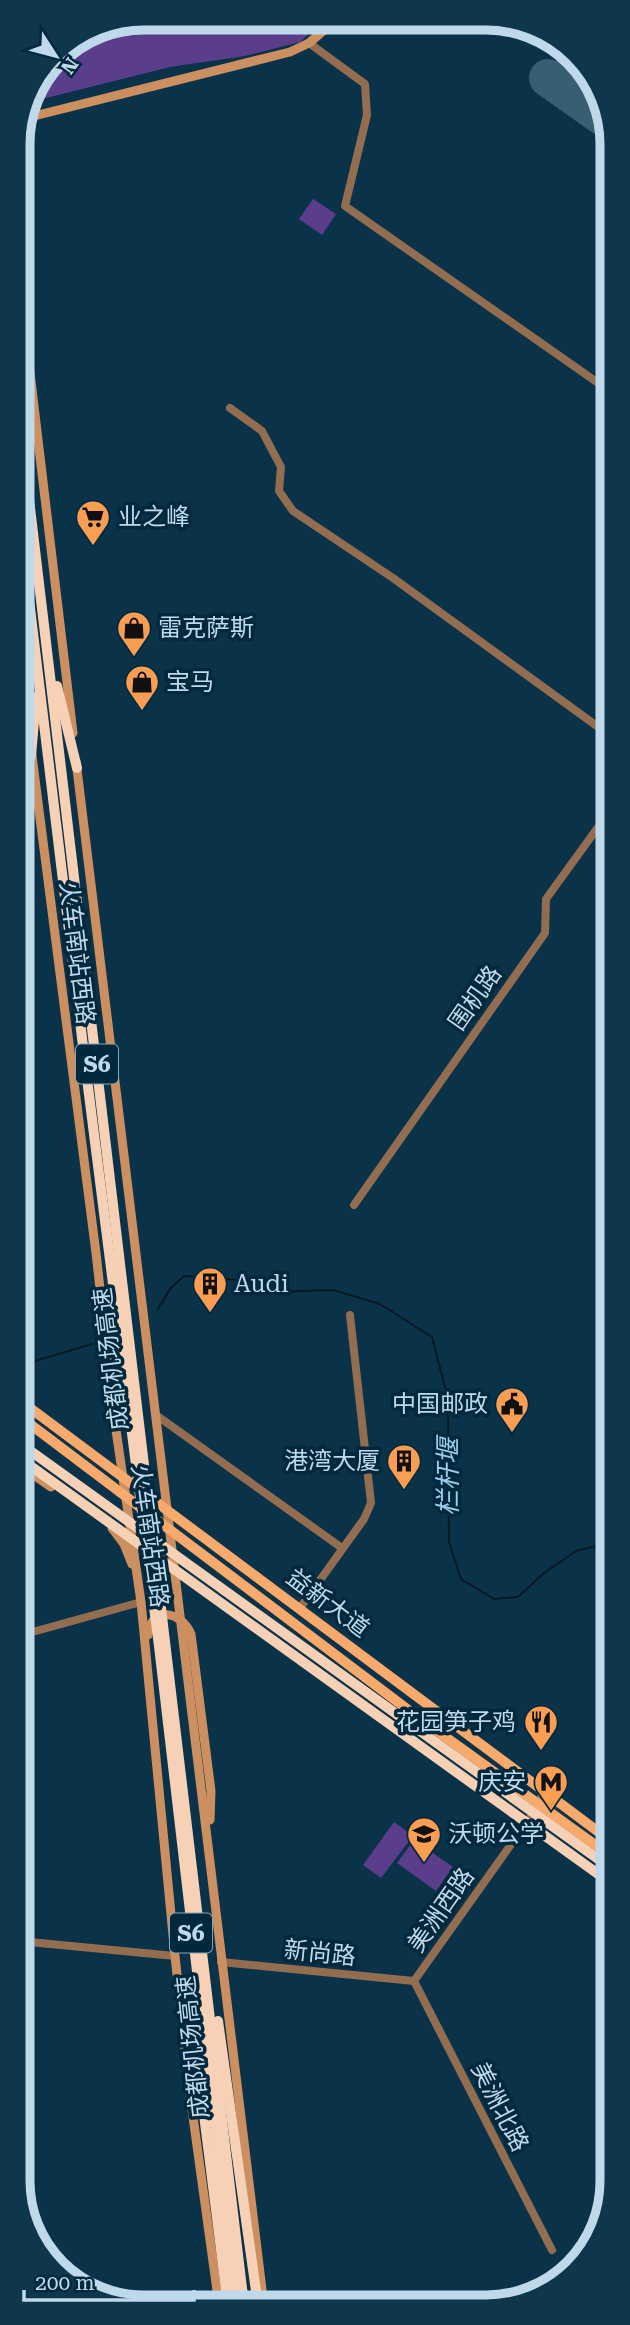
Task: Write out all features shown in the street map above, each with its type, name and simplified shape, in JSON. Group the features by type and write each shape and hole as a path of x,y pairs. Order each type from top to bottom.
{"highway":[{"name":"成都机场高速","path":"30,509 172,1722 200,2005 235,2295"},
{"name":"成都机场高速","path":"30,613 202,1939 243,2295"},
{"path":"45,636 77,768"},
{"path":"31,756 37,673"},
{"path":"30,1451 600,1860"},
{"path":"30,1466 600,1875"},
{"path":"202,1939 217,2015 257,2295"},
{"path":"200,2005 202,2099 224,2295"}],"main road":[{"path":"34,116 290,52 309,43 324,30"},
{"path":"30,373 263,2295"},
{"name":"火车南站西路","path":"30,748 96,1253 116,1430 141,1602 165,1861 192,2107 222,2295"},
{"name":"益新大道","path":"30,1408 600,1833"},
{"name":"益新大道","path":"30,1424 404,1707 600,1848"},
{"path":"30,1472 114,1530 124,1544 138,1578"},
{"path":"165,1861 169,1833 147,1639 149,1625 156,1618 170,1614 176,1616 189,1629 211,1791 208,1846"}],"street":[{"path":"309,43 365,84 366,115 345,206 600,384"},
{"path":"230,408 262,431 281,467 279,491 293,511 393,578 600,728"},
{"name":"围机路","path":"354,1205 545,933 547,899 600,825"},
{"path":"300,1608 364,1519 371,1503 350,1315"},
{"path":"156,1415 342,1548"},
{"path":"30,1633 141,1602"},
{"name":"美洲西路","path":"414,1981 540,1805 543,1792"},
{"path":"30,1942 175,1956"},
{"name":"新尚路","path":"221,1962 414,1981"},
{"name":"美洲北路","path":"414,1981 552,2250"}],"shaded area":[{"path":"313,30 300,42 245,56 170,67 38,100 63,63 80,49 100,38 122,32"},
{"path":"313,199 336,214 322,235 299,219"},
{"path":"394,1822 413,1836 381,1878 363,1865"},
{"path":"414,1840 453,1867 436,1891 397,1863"}],"waterway":[{"name":"栏杆堰","path":"158,1309 170,1289 184,1276 238,1280 271,1292 333,1290 380,1304 432,1337 448,1399 449,1542 461,1579 494,1599 518,1597 544,1573 576,1551 600,1545"},
{"name":"栏杆堰","path":"30,1362 92,1344"}],"taxiway":[{"path":"548,78 558,69 570,67"}],"runway":[{"path":"548,78 595,111"}],"place":[{"name":"业之峰","path":"93,547"},
{"name":"雷克萨斯","path":"134,658"},
{"name":"宝马","path":"142,712"},
{"name":"Audi","path":"210,1314"},
{"name":"中国邮政","path":"512,1434"},
{"name":"港湾大厦","path":"404,1491"},
{"name":"花园笋子鸡","path":"541,1752"},
{"name":"庆安","path":"551,1812"},
{"name":"沃顿公学","path":"424,1864"}]}
